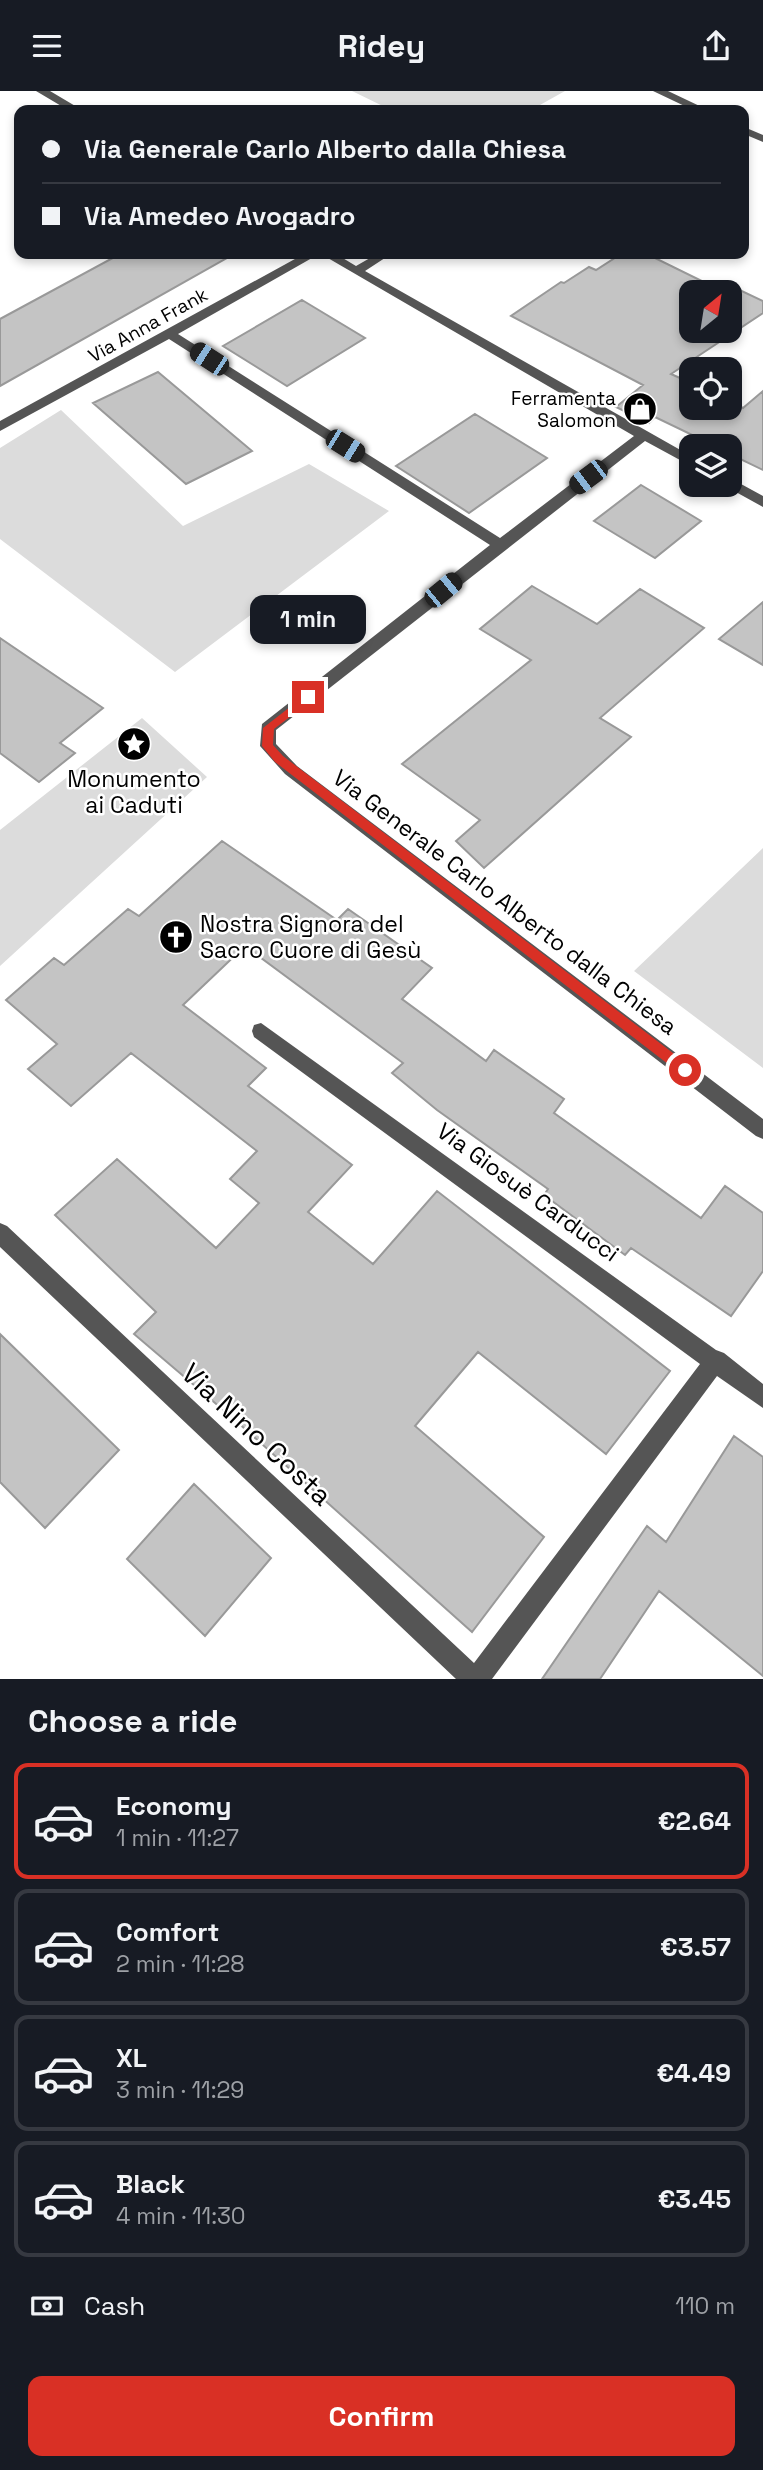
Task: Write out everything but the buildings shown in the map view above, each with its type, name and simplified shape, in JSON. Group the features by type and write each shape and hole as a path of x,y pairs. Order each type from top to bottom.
{"street":[{"path":"42,91 67,105"},
{"path":"659,91 691,105"},
{"name":"Via Anna Frank","path":"0,427 171,335 304,259"},
{"path":"336,259 679,454"},
{"path":"356,271 376,259"},
{"path":"171,335 500,545 644,435"},
{"path":"498,350 510,342"},
{"path":"742,490 763,502"},
{"name":"Via Generale Carlo Alberto dalla Chiesa","path":"500,545 268,728 268,746 291,770 763,1130"},
{"name":"Via Giosuè Carducci","path":"261,1031 716,1360 763,1397"},
{"name":"Via Nino Costa","path":"0,1233 475,1679 716,1360"}],"shaded area":[{"path":"352,91 565,91 540,105 381,105"},
{"path":"61,410 183,526 309,464 389,511 175,672 0,539 0,448"},
{"path":"142,718 207,777 0,966 0,830"},
{"path":"763,848 763,1068 634,971"}],"place":[{"name":"Ferramenta Salomon","path":"640,409"},
{"name":"Monumento ai Caduti","path":"134,744"},
{"name":"Nostra Signora del Sacro Cuore di Gesù","path":"176,937"}],"route":[{"path":"308,697 268,728 268,746 279,759 685,1070"}]}
